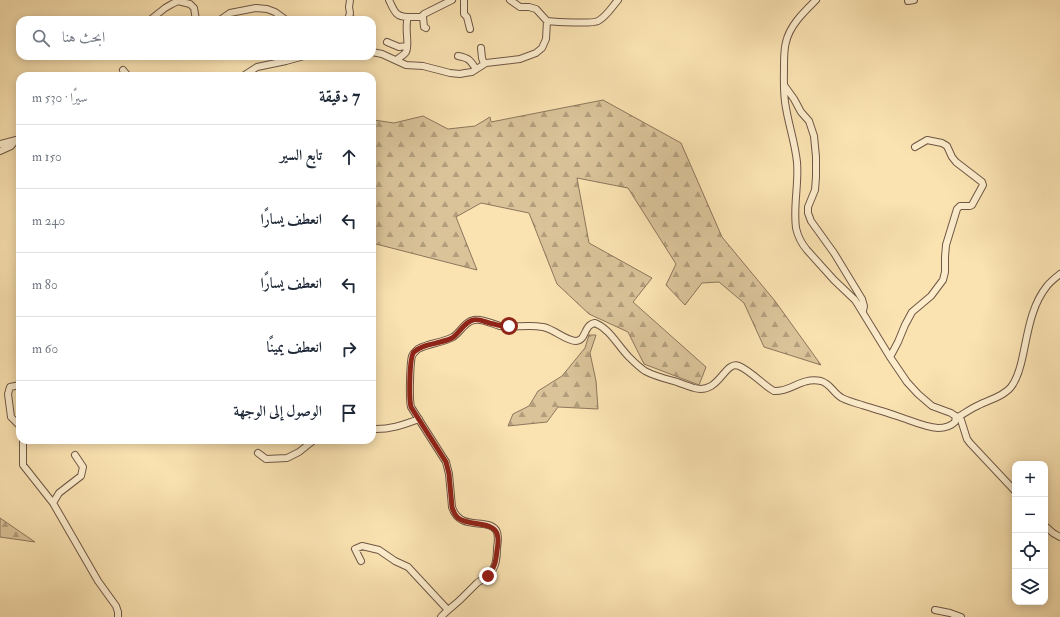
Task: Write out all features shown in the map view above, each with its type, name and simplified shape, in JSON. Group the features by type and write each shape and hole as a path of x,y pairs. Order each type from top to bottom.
{"street":[{"path":"350,0 350,16"},
{"path":"389,0 398,15 402,17 421,17 441,2 452,0"},
{"path":"464,0 464,14 467,17 470,29"},
{"path":"376,51 406,65 423,66 455,74 465,74 472,72 484,64 520,59 536,53 542,48 546,39 547,21 536,9 520,7 510,0"},
{"path":"547,21 596,22 601,20 618,0"},
{"path":"816,0 796,22 788,36 785,50 785,106 793,137 798,174 795,216 798,235 802,244 807,250 834,280 855,300 907,382 924,400 932,406 957,416 962,422 970,443 1012,488"},
{"path":"155,16 165,8 178,1 190,4 194,8 195,16"},
{"path":"226,16 230,13 256,8 267,9 280,16"},
{"path":"396,60 404,54 407,48 406,22 408,17"},
{"path":"421,17 423,17 424,28 426,28"},
{"path":"388,42 407,48 414,52"},
{"path":"481,48 484,64"},
{"path":"458,56 469,59 476,69"},
{"path":"250,72 258,67 290,60"},
{"path":"784,85 794,99 800,112 809,121 815,140 816,177 814,192 808,205 809,217 811,222 834,253 862,299 864,306 863,311"},
{"path":"0,144 16,140"},
{"path":"890,357 912,312 930,296 943,280 945,272 946,245 957,209 960,206 972,205 983,186 982,182 956,162 947,146 942,143 927,140 914,147"},
{"path":"0,151 16,142"},
{"path":"441,617 493,570 496,558 498,535 495,529 490,526 471,523 456,516 452,507 448,468 443,456 413,412 410,404 411,365 412,355 414,352 423,347 442,342 453,337 468,322 477,320 502,326 530,325 544,327 573,340 582,339 588,326 595,323 602,327 629,357 645,371 696,388 704,389 711,386 728,368 737,366 774,391 786,389 806,381 818,381 826,383 833,388 838,395 849,401 927,426 941,428 950,426 955,422 957,416 996,397 1010,388 1021,365 1027,335 1036,305 1047,286 1060,274"},
{"path":"16,386 10,388 8,394 11,417 16,422"},
{"path":"376,430 401,426 419,420"},
{"path":"23,444 23,465 53,503 98,581 116,606 118,617"},
{"path":"258,453 266,459 287,458 299,452 309,444"},
{"path":"53,503 59,493 81,476 83,467 75,455"},
{"path":"1048,529 1053,533 1059,535"},
{"path":"361,561 356,549 362,546 379,550 408,568 448,610"},
{"path":"935,610 961,617"}],"green space":[{"path":"603,100 681,143 722,237 775,301 821,365 764,347 744,303 719,282 702,283 685,305 666,285 676,264 628,188 577,178 589,243 652,278 633,302 706,367 699,385 644,364 628,332 589,314 557,284 529,213 481,203 456,217 477,270 376,244 376,120 394,123 423,116 448,129 475,126 490,117 491,122"},
{"path":"589,335 596,335 590,353 596,381 598,409 558,407 547,422 508,426 513,414 529,406 538,391 562,376 585,348"},
{"path":"0,518 35,542 0,537"}],"route":[{"path":"488,576 493,570 495,564 498,535 493,528 471,523 456,516 452,507 448,468 443,456 411,407 411,365 412,355 418,349 446,341 456,335 464,325 472,320 509,326"}]}
